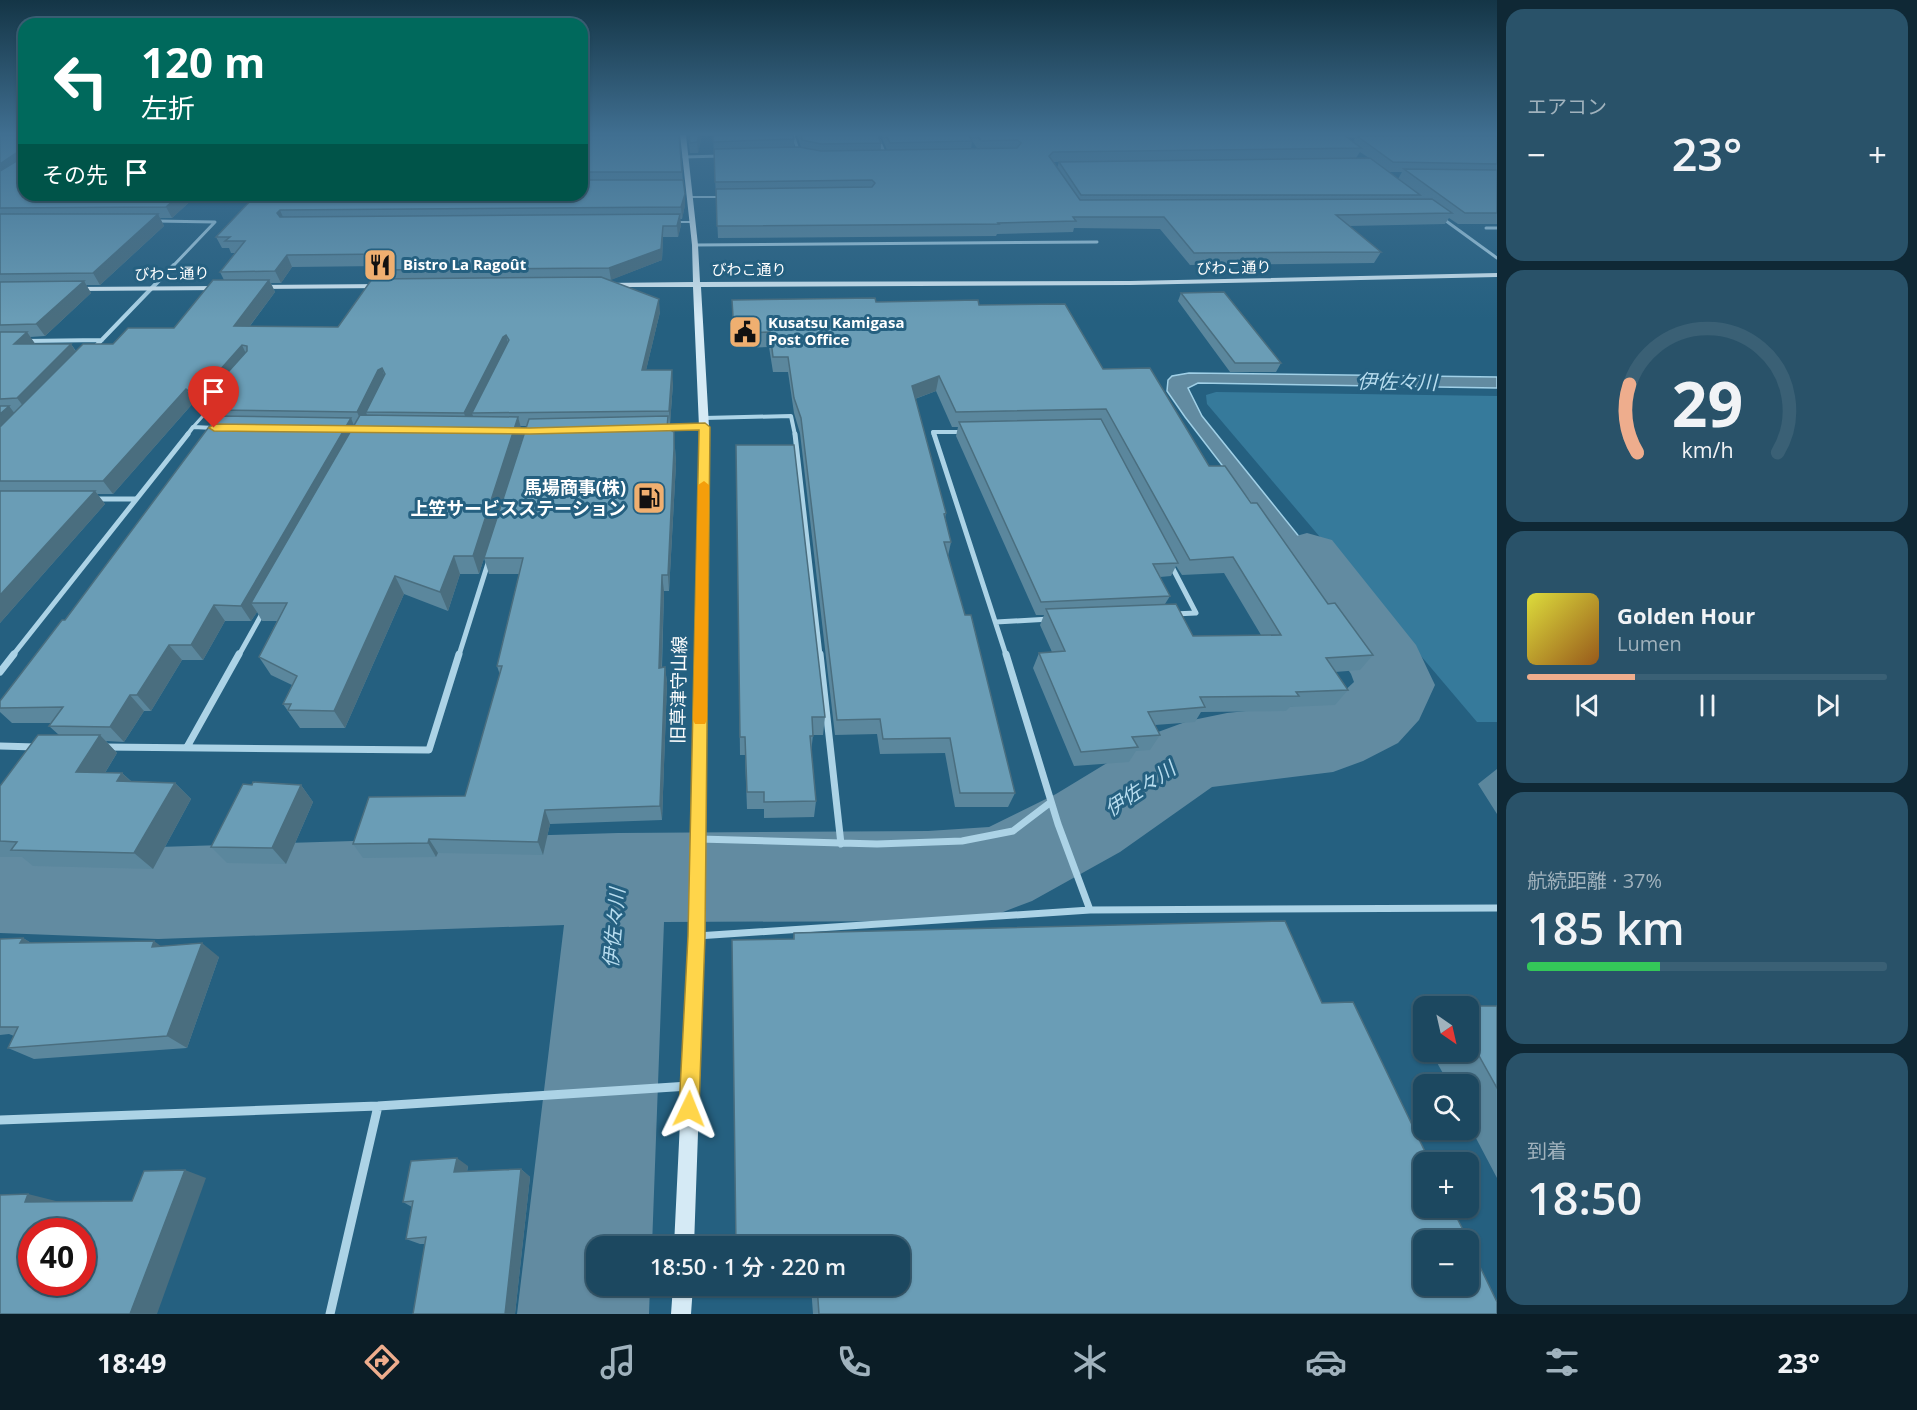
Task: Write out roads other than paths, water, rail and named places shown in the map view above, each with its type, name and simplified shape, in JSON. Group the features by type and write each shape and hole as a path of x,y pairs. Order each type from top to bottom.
{"street":[{"name":"旧草津守山線","path":"684,1236 697,936 704,422 695,245 688,197"},
{"path":"1435,212 1497,258"},
{"path":"86,357 215,222 153,221"},
{"path":"1486,228 1497,228"},
{"path":"695,245 1097,242"},
{"name":"びわこ通り","path":"590,285 1130,284 1497,275"},
{"path":"248,287 389,286"},
{"name":"びわこ通り","path":"59,289 236,287"},
{"path":"23,341 102,340"},
{"path":"658,428 704,422 790,416 793,419 841,844"},
{"path":"0,672 193,427 225,428"},
{"path":"969,432 933,432 996,622 1058,824 1090,910"},
{"path":"90,499 135,499"},
{"path":"94,747 429,750 490,556"},
{"path":"1161,614 1196,613 1169,562"},
{"path":"187,747 268,604"},
{"path":"996,622 1055,619"},
{"path":"0,746 47,747"},
{"path":"698,839 841,844 962,841 1013,831 1051,802"},
{"path":"697,936 1090,910 1497,908"},
{"path":"0,1120 378,1106 690,1086"},
{"path":"330,1314 378,1106"},
{"path":"681,1314 682,1296"}],"lane":[{"path":"688,197 723,197"},
{"path":"668,222 692,222"},
{"path":"193,427 214,402"}],"water":[{"path":"1189,373 1497,377 1497,388 1198,383 1188,388 1202,416 1383,641 1361,646 1185,417 1167,391 1168,380 1172,376"}],"waterway":[{"name":"伊佐々川","path":"618,878 928,876 998,870 1088,823 1188,757 1227,748 1333,737 1369,719 1390,697 1395,685 1388,666 1307,557"},
{"path":"0,888 158,893 618,878"},
{"name":"伊佐々川","path":"583,1314 618,878"}],"place":[{"name":"Bistro La Ragoût","path":"380,265"},
{"name":"Kusatsu Kamigasa Post Office","path":"745,332"},
{"name":"馬場商事(株) 上笠サービスステーション","path":"649,498"}]}
